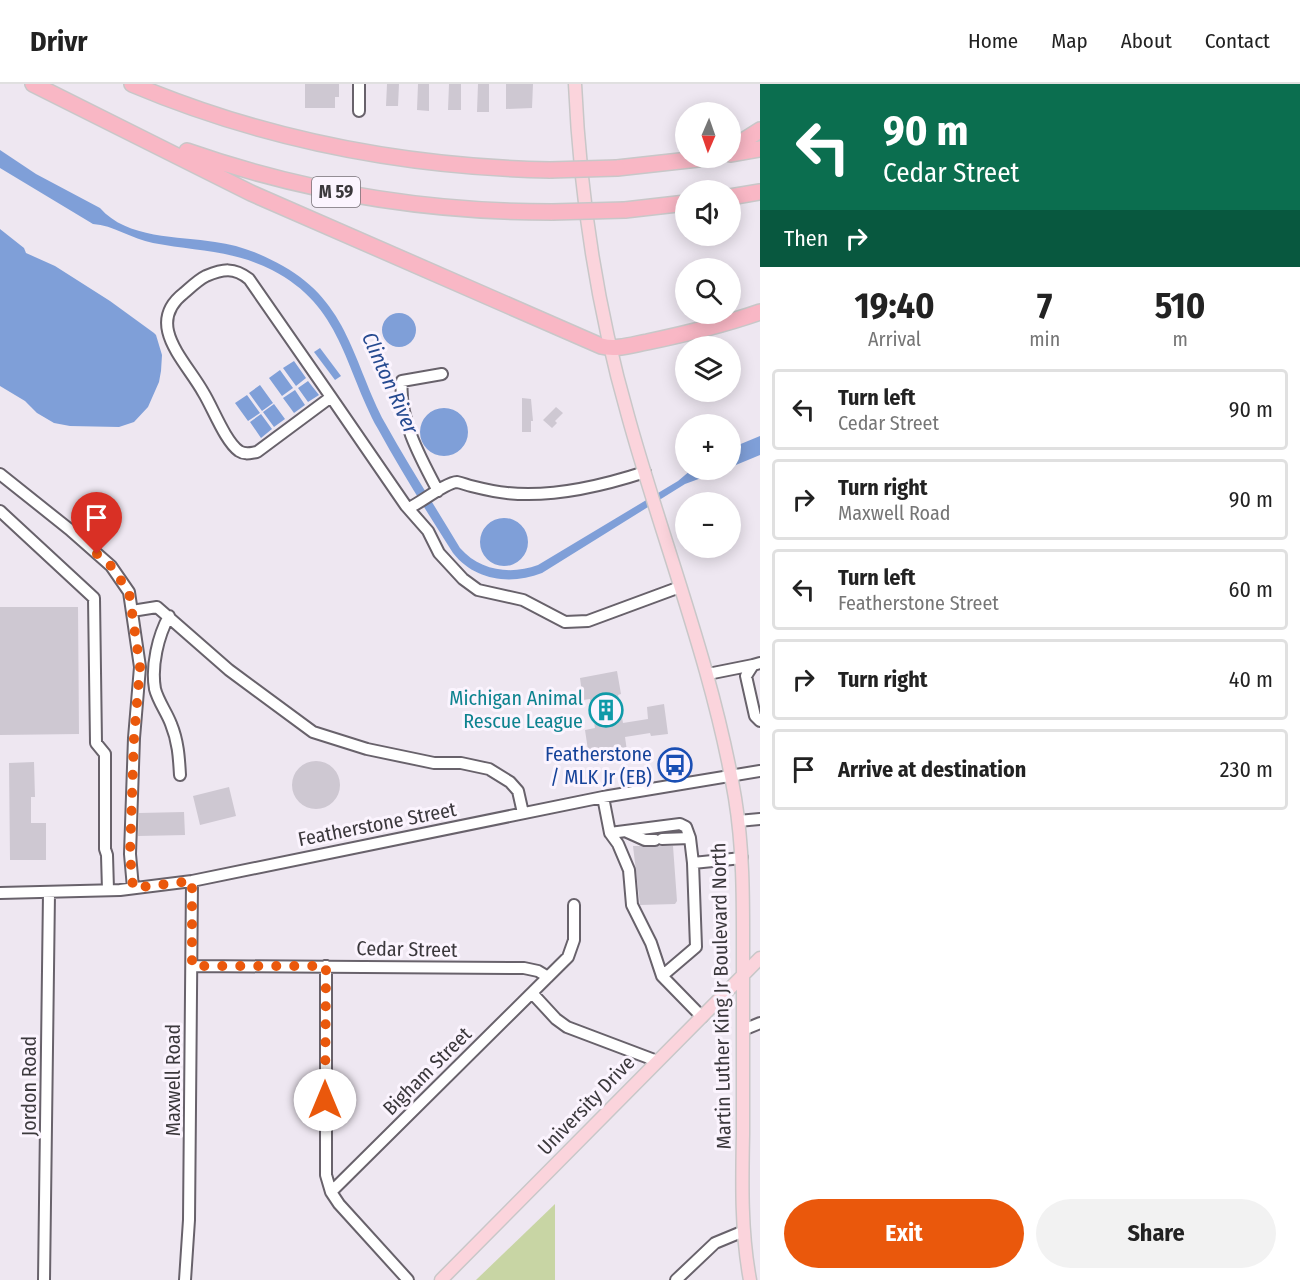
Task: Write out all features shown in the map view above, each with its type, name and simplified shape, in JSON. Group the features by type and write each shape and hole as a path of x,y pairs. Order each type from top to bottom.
{"highway":[{"name":"M 59","path":"33,84 128,129 233,166 338,192 453,208 552,212 625,210 675,204"},
{"name":"M 59","path":"132,84 214,115 279,135 339,149 453,166 550,170 617,168 675,162"},
{"path":"128,129 251,193 556,327 611,348 693,332 760,312"},
{"path":"741,144 760,130"},
{"path":"741,151 760,149"},
{"path":"741,195 760,192"}],"main road":[{"name":"Martin Luther King Jr Boulevard North","path":"575,84 578,136 588,223 611,348 645,474 708,674 722,730 738,821 742,858 744,1231 750,1280"},
{"name":"University Drive","path":"441,1280 760,958"}],"street":[{"path":"359,84 359,111"},
{"path":"331,397 257,452 245,454 239,451 231,442 203,390 167,334 167,312 175,300 203,277 225,270 240,272 249,279 331,397 412,507 439,553 463,579 478,590 523,600 565,622 588,621 680,587"},
{"path":"435,493 404,411 401,393 402,381 442,374"},
{"path":"0,474 111,566 129,592 140,667 134,738 130,854 133,888"},
{"path":"412,507 444,486 457,482 507,493 550,494 645,474"},
{"path":"0,511 94,598 96,743 105,754 105,849 108,890"},
{"path":"132,611 157,607 229,670 313,732 367,749 434,763 461,763 489,769 510,782 518,791 523,813"},
{"path":"169,616 161,631 155,662 156,690 171,723 178,746 180,775"},
{"path":"708,674 757,664"},
{"path":"757,664 746,676 755,716 760,722"},
{"name":"Featherstone Street","path":"0,893 108,890 192,881 603,797 760,771"},
{"path":"603,797 610,833 618,844 629,870 632,904 651,943 662,976 702,1017"},
{"path":"738,821 760,819"},
{"path":"610,833 680,824 688,832 693,863 696,947 662,976"},
{"path":"625,831 645,840 658,840 688,832"},
{"path":"693,863 742,858"},
{"name":"Maxwell Road","path":"185,1280 189,1220 192,881"},
{"name":"Jordon Road","path":"44,1280 49,893"},
{"name":"Bigham Street","path":"331,1192 572,951 574,904"},
{"name":"Cedar Street","path":"192,966 524,968 538,971 548,977"},
{"path":"326,966 325,1166 331,1192 339,1204 408,1280"},
{"path":"532,993 556,1019 567,1027 657,1061"},
{"path":"743,1030 760,1023"},
{"path":"676,1280 715,1243 744,1231"}],"green space":[{"path":"555,1204 555,1280 476,1280"}],"water":[{"path":"0,150 36,174 100,208 124,226 154,234 224,243 242,248 283,266 305,281 336,316 385,423 460,548 477,562 496,569 507,570 538,565 679,480 696,480 685,484 542,573 518,579 483,575 472,570 453,553 378,429 327,320 313,301 295,285 272,270 243,258 153,243 93,224 0,168"},
{"path":"0,229 24,248 26,253 55,266 110,301 156,335 162,355 159,382 148,407 134,422 119,427 70,426 54,423 0,386"},
{"path":"399,313 411,318 416,330 411,342 399,347 387,342 382,330 387,318"},
{"path":"320,348 341,376 335,380 314,352"},
{"path":"294,361 306,378 296,386 283,368"},
{"path":"280,370 293,388 282,396 269,378"},
{"path":"308,381 319,395 308,402 298,388"},
{"path":"260,385 273,403 262,411 249,393"},
{"path":"295,390 305,405 294,413 283,398"},
{"path":"247,395 260,413 248,421 235,403"},
{"path":"274,404 285,419 274,427 263,412"},
{"path":"439,408 449,408 461,415 468,427 468,437 461,449 449,456 439,456 424,445 420,437 420,427 431,412"},
{"path":"261,414 272,429 261,438 250,422"},
{"path":"760,436 760,455 741,463 741,444"},
{"path":"499,518 509,518 524,528 528,542 527,551 518,562 509,566 499,566 484,556 480,547 480,537 490,522"}],"building":[{"path":"305,84 339,84 339,97 335,97 335,108 305,108"},
{"path":"387,84 399,84 398,106 386,106"},
{"path":"418,84 429,84 429,111 417,110"},
{"path":"449,84 461,84 461,110 448,110"},
{"path":"478,84 489,84 489,112 477,112"},
{"path":"506,84 533,84 532,108 506,109"},
{"path":"522,398 531,399 533,421 531,421 531,432 522,432"},
{"path":"556,407 563,413 552,428 543,420"},
{"path":"0,607 78,607 79,734 0,735"},
{"name":"Michigan Animal Rescue League","path":"617,671 623,723 648,719 647,707 664,704 668,734 651,736 650,733 625,737 627,751 589,757 585,730 595,728 590,699 583,700 580,678"},
{"path":"316,761 333,768 340,785 333,802 316,809 299,802 292,785 299,768"},
{"path":"34,762 35,797 31,797 31,823 46,823 46,860 10,860 9,763"},
{"path":"229,787 236,816 200,825 193,796"},
{"path":"184,812 185,835 138,836 139,813"},
{"path":"633,846 673,846 677,901 675,904 640,905"}],"place":[{"name":"Michigan Animal Rescue League","path":"606,710"},
{"name":"Featherstone / MLK Jr (EB)","path":"675,765"}],"route":[{"path":"97,554 111,566 129,592 140,667 134,738 130,854 133,888 192,881 192,966 326,966 325,1100"}],"water label":[{"name":"Clinton River","path":"390,383"}]}
